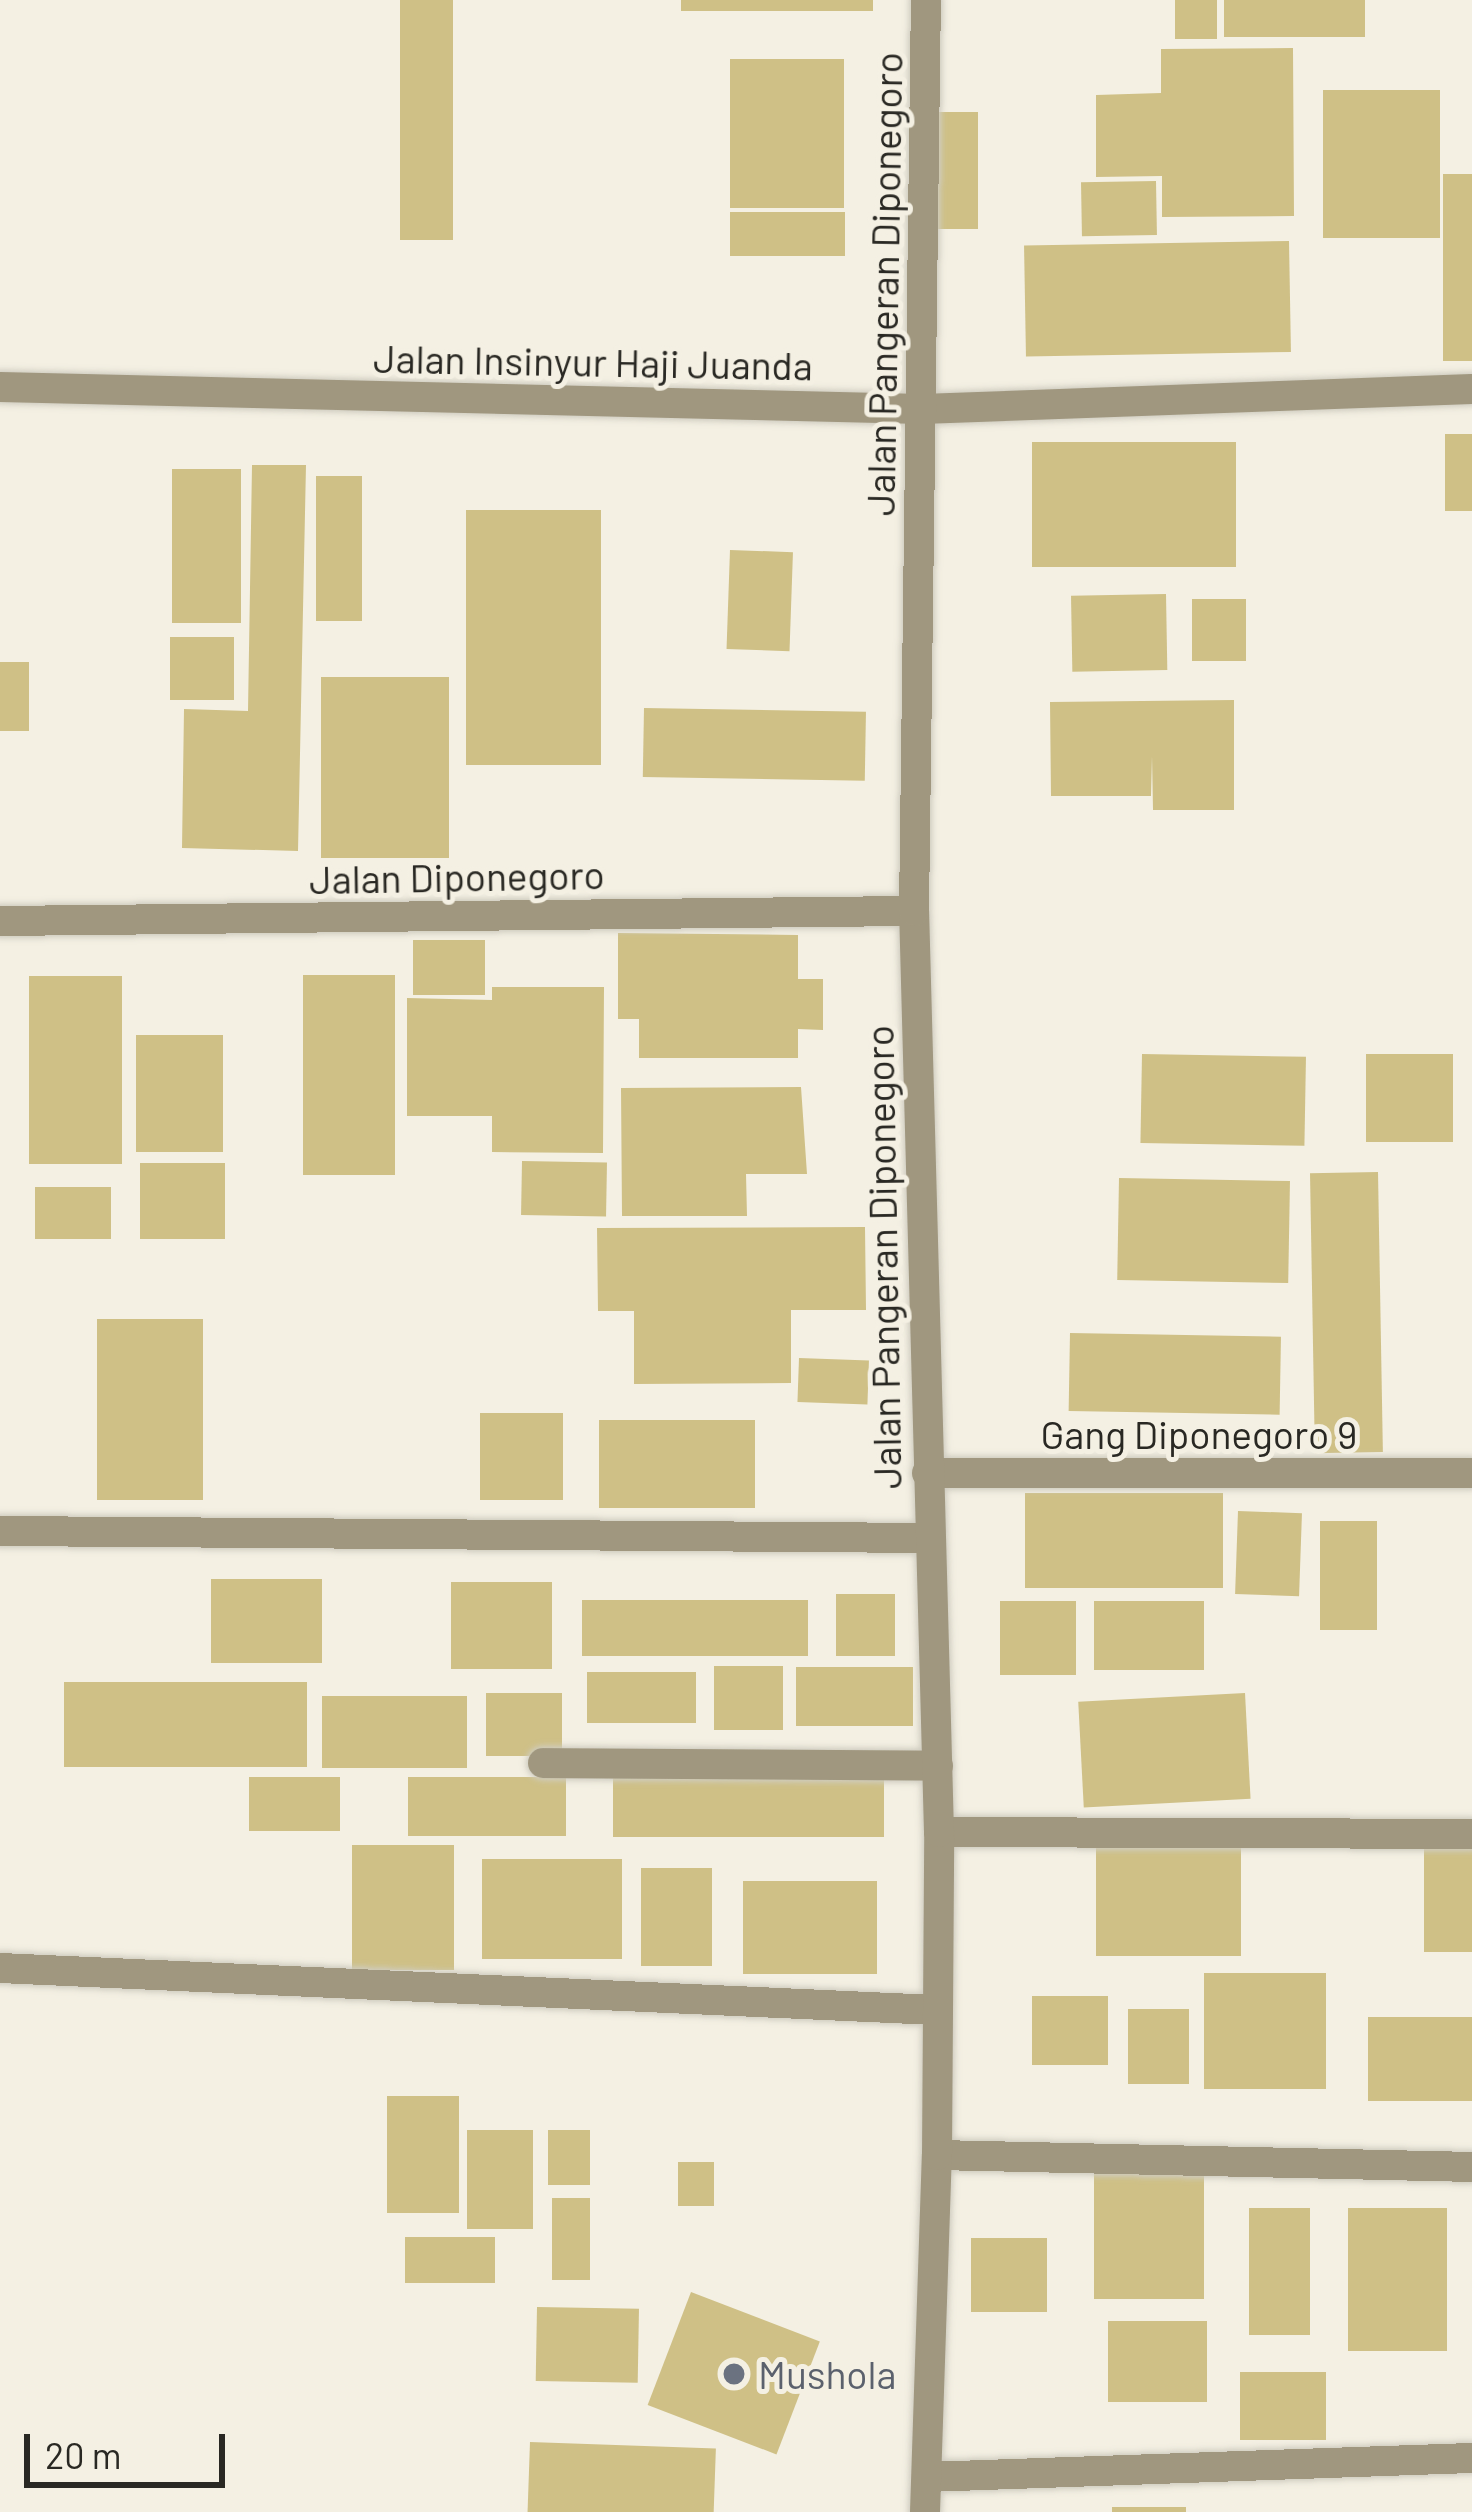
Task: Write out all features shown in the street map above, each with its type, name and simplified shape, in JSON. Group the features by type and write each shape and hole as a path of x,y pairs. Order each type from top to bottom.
{"street":[{"name":"Jalan Pangeran Diponegoro","path":"925,2512 937,2156 939,1832 914,911 926,0"},
{"name":"Jalan Insinyur Haji Juanda","path":"0,387 922,409 1472,389"},
{"name":"Jalan Diponegoro","path":"0,921 914,911"},
{"name":"Gang Diponegoro 9","path":"926,1473 1472,1473"},
{"path":"0,1531 929,1538"},
{"path":"543,1763 938,1766"},
{"path":"939,1832 1472,1834"},
{"path":"0,1968 935,2010"},
{"path":"937,2156 1472,2167"},
{"path":"926,2477 1472,2458"}],"building":[{"path":"400,0 453,0 453,240 400,240"},
{"path":"681,0 873,0 873,11 681,11"},
{"path":"1175,0 1217,0 1217,39 1175,39"},
{"path":"1224,0 1365,0 1365,37 1224,37"},
{"path":"1293,48 1294,216 1162,217 1162,176 1096,177 1096,95 1161,93 1161,49"},
{"path":"730,59 844,59 844,208 730,208"},
{"path":"1323,90 1440,90 1440,238 1323,238"},
{"path":"928,112 978,112 978,229 928,229"},
{"path":"1443,174 1472,174 1472,361 1443,361"},
{"path":"1156,181 1157,235 1082,236 1081,182"},
{"path":"730,212 845,212 845,256 730,256"},
{"path":"1289,241 1291,352 1026,357 1024,246"},
{"path":"1445,434 1472,434 1472,511 1445,511"},
{"path":"1032,442 1236,442 1236,567 1032,567"},
{"path":"252,465 306,465 298,851 182,848 184,709 248,711"},
{"path":"172,469 241,469 241,623 172,623"},
{"path":"316,476 362,476 362,621 316,621"},
{"path":"466,510 601,510 601,765 466,765"},
{"path":"730,550 793,552 790,651 727,649"},
{"path":"1166,594 1167,670 1072,672 1071,596"},
{"path":"1192,599 1246,599 1246,661 1192,661"},
{"path":"170,637 234,637 234,700 170,700"},
{"path":"0,662 29,662 29,731 0,731"},
{"path":"321,677 449,677 449,858 321,858"},
{"path":"1234,700 1234,810 1153,810 1152,756 1151,796 1051,796 1050,702"},
{"path":"644,708 866,712 865,781 643,777"},
{"path":"618,933 798,935 798,979 823,979 823,1030 798,1029 798,1058 639,1058 639,1019 618,1019"},
{"path":"413,940 485,940 485,995 413,995"},
{"path":"303,975 395,975 395,1175 303,1175"},
{"path":"29,976 122,976 122,1164 29,1164"},
{"path":"492,987 604,987 603,1153 492,1152 492,1116 407,1116 407,998 492,1000"},
{"path":"136,1035 223,1035 223,1152 136,1152"},
{"path":"1142,1054 1306,1057 1304,1146 1140,1143"},
{"path":"1366,1054 1453,1054 1453,1142 1366,1142"},
{"path":"801,1087 807,1174 746,1174 747,1216 622,1216 621,1088"},
{"path":"522,1161 607,1162 606,1216 521,1215"},
{"path":"140,1163 225,1163 225,1239 140,1239"},
{"path":"1378,1172 1383,1452 1315,1453 1310,1173"},
{"path":"1119,1178 1290,1181 1288,1283 1117,1280"},
{"path":"35,1187 111,1187 111,1239 35,1239"},
{"path":"865,1227 866,1310 791,1310 791,1383 634,1384 634,1311 598,1311 597,1228"},
{"path":"97,1319 203,1319 203,1500 97,1500"},
{"path":"1070,1333 1281,1337 1280,1415 1069,1411"},
{"path":"799,1358 869,1360 867,1404 797,1402"},
{"path":"480,1413 563,1413 563,1500 480,1500"},
{"path":"599,1420 755,1420 755,1508 599,1508"},
{"path":"1025,1493 1223,1493 1223,1588 1025,1588"},
{"path":"1238,1511 1302,1513 1299,1596 1235,1594"},
{"path":"1320,1521 1377,1521 1377,1630 1320,1630"},
{"path":"211,1579 322,1579 322,1663 211,1663"},
{"path":"451,1582 552,1582 552,1669 451,1669"},
{"path":"836,1594 895,1594 895,1656 836,1656"},
{"path":"582,1600 808,1600 808,1656 582,1656"},
{"path":"1000,1601 1076,1601 1076,1675 1000,1675"},
{"path":"1094,1601 1204,1601 1204,1670 1094,1670"},
{"path":"714,1666 783,1666 783,1730 714,1730"},
{"path":"796,1667 913,1667 913,1726 796,1726"},
{"path":"587,1672 696,1672 696,1723 587,1723"},
{"path":"64,1682 307,1682 307,1767 64,1767"},
{"path":"486,1693 562,1693 562,1756 486,1756"},
{"path":"1245,1693 1251,1799 1084,1808 1078,1702"},
{"path":"322,1696 467,1696 467,1768 322,1768"},
{"path":"613,1769 884,1769 884,1837 613,1837"},
{"path":"249,1777 340,1777 340,1831 249,1831"},
{"path":"408,1777 566,1777 566,1836 408,1836"},
{"path":"352,1845 454,1845 454,1970 352,1970"},
{"path":"1096,1846 1241,1846 1241,1956 1096,1956"},
{"path":"1424,1847 1472,1847 1472,1952 1424,1952"},
{"path":"482,1859 622,1859 622,1959 482,1959"},
{"path":"641,1868 712,1868 712,1966 641,1966"},
{"path":"743,1881 877,1881 877,1974 743,1974"},
{"path":"1204,1973 1326,1973 1326,2089 1204,2089"},
{"path":"1032,1996 1108,1996 1108,2065 1032,2065"},
{"path":"1128,2009 1189,2009 1189,2084 1128,2084"},
{"path":"1368,2017 1472,2017 1472,2101 1368,2101"},
{"path":"387,2096 459,2096 459,2213 387,2213"},
{"path":"467,2130 533,2130 533,2229 467,2229"},
{"path":"548,2130 590,2130 590,2185 548,2185"},
{"path":"678,2162 714,2162 714,2206 678,2206"},
{"path":"1094,2173 1204,2173 1204,2299 1094,2299"},
{"path":"552,2198 590,2198 590,2280 552,2280"},
{"path":"1249,2208 1310,2208 1310,2335 1249,2335"},
{"path":"1348,2208 1447,2208 1447,2351 1348,2351"},
{"path":"405,2237 495,2237 495,2283 405,2283"},
{"path":"971,2238 1047,2238 1047,2312 971,2312"},
{"name":"Mushola","path":"691,2292 820,2341 776,2454 648,2405"},
{"path":"537,2307 639,2309 638,2383 536,2381"},
{"path":"1108,2321 1207,2321 1207,2402 1108,2402"},
{"path":"1240,2372 1326,2372 1326,2440 1240,2440"},
{"path":"530,2442 716,2448 714,2512 528,2512"},
{"path":"1112,2507 1186,2507 1186,2512 1112,2512"}],"place":[{"name":"Mushola","path":"734,2374"}]}
